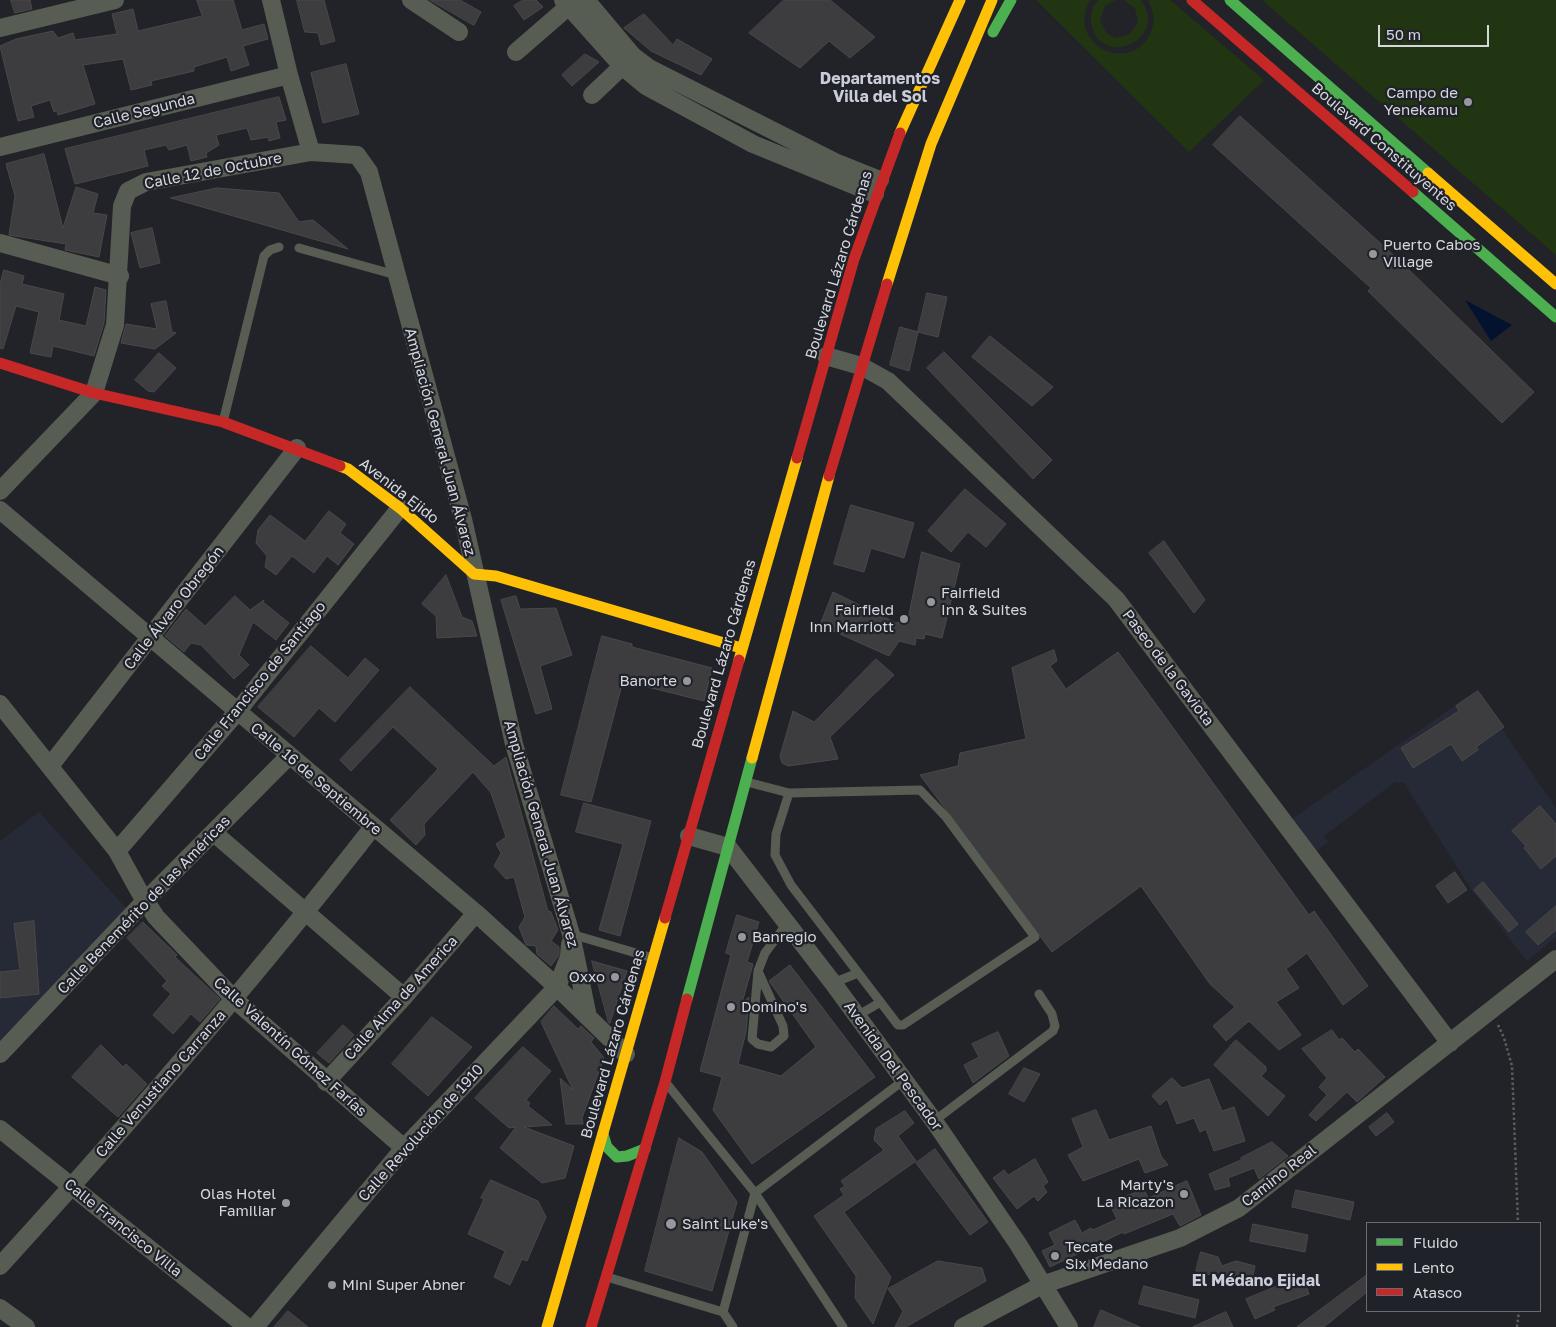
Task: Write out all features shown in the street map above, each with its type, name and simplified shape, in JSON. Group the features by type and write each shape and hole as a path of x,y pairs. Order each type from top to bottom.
{"main road":[{"name":"Boulevard Lázaro Cárdenas","path":"546,1327 826,356 878,188 912,100 960,0"},
{"path":"591,1327 665,1082 816,520 861,366 911,203 958,74 992,0"},
{"path":"911,203 986,46 1011,0"},
{"name":"Boulevard Constituyentes","path":"1192,0 1556,317"},
{"name":"Boulevard Constituyentes","path":"1230,0 1556,284"},
{"name":"Avenida Ejido","path":"0,363 94,393 223,422 297,448 348,469 400,508 474,574"},
{"path":"474,574 496,576 741,648"},
{"path":"603,1134 607,1147 616,1157 627,1156 645,1149"}],"street":[{"path":"0,28 115,0"},
{"path":"271,0 288,75 311,152"},
{"path":"411,0 459,32"},
{"path":"586,0 627,61"},
{"path":"516,52 569,2 627,61 649,68 835,162 878,188"},
{"path":"592,95 627,61"},
{"name":"Calle Segunda","path":"0,147 288,75"},
{"name":"Ampliación General Juan Álvarez","path":"311,152 357,155 368,172 463,519 514,744 571,934 588,1017"},
{"name":"Calle 12 de Octubre","path":"0,491 94,393 115,325 120,276 122,206 128,191 146,182 311,152"},
{"path":"0,243 120,276"},
{"name":"Paseo de la Gaviota","path":"826,356 861,366 888,381 1116,599 1450,1043"},
{"name":"Calle Álvaro Obregón","path":"50,766 151,639 297,448"},
{"name":"Calle Francisco de Santiago","path":"117,852 237,712 400,508"},
{"name":"Calle 16 de Septiembre","path":"0,510 476,913 557,987 626,1054"},
{"name":"Calle Valentín Gómez Farías","path":"0,704 117,852 145,901 156,916 234,999 326,1082 404,1148"},
{"name":"Calle Benemérito de las Américas","path":"0,1054 145,901 289,756"},
{"name":"Calle Venustiano Carranza","path":"0,1266 72,1187 234,999 306,912 373,826"},
{"path":"214,833 404,997"},
{"path":"689,836 728,847"},
{"name":"Avenida Del Pescador","path":"728,847 786,925 833,983 934,1121 1018,1244 1069,1327"},
{"name":"Calle Alma de America","path":"326,1082 404,997 476,913"},
{"name":"Calle Revolución de 1910","path":"255,1327 404,1148 557,987 569,957 571,934"},
{"name":"Camino Real","path":"963,1327 1042,1285 1180,1238 1239,1208 1556,959"},
{"name":"Calle Francisco Villa","path":"0,1129 247,1327"},
{"path":"0,1308 26,1327"}],"lane":[{"path":"223,422 264,256 270,250 279,247"},
{"path":"299,248 396,275"},
{"path":"746,782 789,793 920,790 946,817 1034,933 1033,941 911,1022 898,1025 879,1003 791,885 775,855 776,834 789,793"},
{"path":"758,971 783,1026 784,1036 771,1047 758,1044 752,1039 758,971 765,953 786,925"},
{"path":"571,934 653,958"},
{"path":"833,983 858,973"},
{"path":"934,1121 1052,1031 1056,1026 1052,1014 1039,994"},
{"path":"857,1016 879,1003"},
{"path":"723,1312 755,1193 904,1080"},
{"path":"665,1082 755,1193 843,1327"},
{"path":"606,1277 723,1312 733,1327"}],"path":[{"path":"1492,1010 1504,1038 1512,1066 1518,1222"},
{"path":"1517,1327 1519,1312"}],"shaded area":[{"path":"1476,691 1556,808 1556,937 1527,961 1471,889 1404,783 1395,782 1324,836 1328,842 1313,854 1289,821"},
{"path":"39,812 128,910 0,1041 0,841"}],"green space":[{"path":"1036,0 1090,0 1085,16 1086,30 1093,41 1103,49 1116,53 1129,53 1141,46 1150,34 1154,17 1148,0 1170,0 1264,80 1189,152"},
{"path":"1098,0 1116,0 1105,6 1100,19 1106,33 1116,38 1130,34 1138,22 1135,8 1124,0 1141,0 1148,14 1147,26 1141,37 1132,44 1120,47 1108,46 1098,39 1092,26 1091,15"},
{"name":"Campo de Yenekamu","path":"1262,0 1556,0 1556,255"}],"water":[{"path":"1465,300 1512,325 1491,341"}],"building":[{"path":"11,0 30,0 32,9 15,13"},
{"path":"197,0 233,0 242,30 264,24 268,39 243,46 249,65 231,71 227,57 194,67 194,71 151,81 152,85 131,90 123,59 83,65 95,104 58,115 57,111 54,112 50,100 31,106 34,117 18,121 0,46 16,39 53,31 58,38 73,33 75,40 117,34 112,14 133,9 138,31 202,16"},
{"path":"297,0 324,0 335,41 321,45 318,33 305,32"},
{"path":"430,0 460,0 481,12 474,25"},
{"path":"523,0 536,0 543,7 524,20 514,6"},
{"path":"784,0 830,0 875,37 850,58 829,41 800,68 749,33"},
{"path":"644,14 673,45 677,39 712,59 701,75 651,51 624,28"},
{"path":"585,54 599,62 572,86 562,75"},
{"path":"346,64 359,114 323,123 311,73"},
{"path":"279,97 286,120 276,122 280,138 269,141 268,137 251,140 247,128 216,135 219,145 206,153 207,157 191,161 187,145 169,150 166,145 144,150 148,166 75,184 65,149"},
{"path":"1240,116 1400,261 1534,392 1502,423 1368,291 1371,288 1213,145"},
{"path":"44,154 63,228 76,187 98,194 93,213 107,215 99,257 65,250 66,244 9,235 15,196 6,164"},
{"path":"217,188 279,193 299,222 313,220 348,249 171,198"},
{"path":"152,228 160,263 140,268 131,233"},
{"path":"4,270 24,276 22,284 64,294 59,320 86,326 95,287 106,290 104,323 94,356 53,346 51,357 30,353 39,312 16,306 3,349 0,348 0,285"},
{"path":"927,293 947,297 938,337 918,332"},
{"path":"166,301 172,332 176,333 155,349 121,343 126,324 157,329 151,304"},
{"path":"900,327 918,332 909,371 890,365"},
{"path":"990,336 1053,387 1032,406 972,357"},
{"path":"944,352 1052,460 1033,479 927,368"},
{"path":"159,353 176,368 154,392 148,391 135,380"},
{"path":"965,489 1006,524 986,547 968,532 951,552 928,531"},
{"path":"851,505 914,523 904,558 871,548 864,572 834,564"},
{"path":"329,511 346,524 340,533 354,544 338,565 327,556 314,573 292,556 276,575 265,567 267,556 256,543 258,530 270,515 305,541"},
{"path":"1164,541 1205,600 1194,613 1149,553"},
{"name":"Fairfield Inn & Suites","path":"922,552 960,564 942,638 925,634 924,639 916,638 915,645 899,641 889,656 820,625 833,592 896,623 908,618"},
{"path":"446,575 462,617 472,621 477,636 437,638 436,616 422,604"},
{"path":"235,596 250,610 264,600 263,602 289,623 276,640 253,622 239,655 249,665 234,679 201,645 191,643 184,652 165,636 186,609 205,626"},
{"path":"516,596 520,609 556,608 572,655 540,666 552,709 536,714 501,600"},
{"path":"602,636 632,644 632,647 712,668 704,701 623,681 591,802 561,795"},
{"path":"311,646 348,678 365,658 379,670 335,722 319,708 294,737 258,707"},
{"path":"1054,650 1057,661 1050,666 1066,689 1118,652 1309,915 1314,911 1368,986 1343,1005 1307,953 1286,969 1299,988 1276,1002 1301,1035 1279,1050 1249,1021 1226,1041 1213,1026 1235,1007 1210,984 1141,886 1052,952 920,775 958,766 960,753 1026,739 1012,668"},
{"path":"876,659 894,675 830,737 838,759 788,766 782,763 780,756 793,711 814,722"},
{"path":"410,687 494,766 506,757 548,911 551,912 558,930 551,941 559,947 559,955 551,966 537,954 536,946 526,945 519,927 525,917 514,877 506,879 494,866 501,853 496,844 506,837 491,793 473,772 424,824 425,835 416,845 390,820 438,769 393,727 351,771 340,760"},
{"path":"1478,691 1504,727 1476,747 1478,750 1462,761 1451,744 1413,768 1401,748 1459,711 1456,706"},
{"path":"584,803 651,821 620,936 599,930 623,844 576,832"},
{"path":"1540,806 1556,824 1556,856 1541,869 1524,848 1526,846 1512,831"},
{"path":"1455,872 1467,890 1448,903 1436,886"},
{"path":"1483,882 1518,924 1509,932 1474,890"},
{"path":"1556,906 1556,930 1538,945 1526,932"},
{"path":"737,915 759,922 747,962 753,964 742,1003 749,997 746,1032 738,1064 781,1076 816,1047 769,981 790,965 875,1077 752,1164 713,1110 722,1077 700,1071 731,955 726,953"},
{"path":"34,921 39,994 0,998 0,972 20,970 14,924"},
{"path":"143,922 177,955 175,957 220,999 200,1022 191,1014 173,1034 153,1015 171,994 162,986 167,981 127,938"},
{"path":"592,961 627,971 610,1023 609,1023"},
{"path":"554,1006 578,1029 581,1026 594,1038 591,1042 604,1058 582,1118 583,1124 566,1124 560,1078 573,1090 541,1022"},
{"path":"432,1017 472,1047 428,1096 392,1064"},
{"path":"343,1025 354,1035 329,1063 317,1053"},
{"path":"1332,1030 1339,1040 1342,1038 1355,1052 1358,1049 1385,1077 1357,1102 1347,1092 1316,1121 1309,1115 1327,1095 1319,1087 1327,1078 1302,1049"},
{"path":"998,1032 1009,1056 973,1083 964,1065 979,1057 972,1044"},
{"path":"1236,1040 1266,1067 1266,1071 1261,1076 1285,1096 1268,1116 1214,1065"},
{"path":"101,1045 123,1067 126,1064 147,1084 118,1117 72,1077"},
{"path":"523,1047 551,1071 526,1100 530,1103 528,1106 552,1125 524,1127 574,1146 565,1178 542,1183 500,1148 516,1127 509,1128 475,1098"},
{"path":"1024,1068 1040,1074 1024,1102 1009,1094"},
{"path":"1172,1078 1182,1088 1209,1079 1222,1111 1234,1107 1245,1141 1214,1151 1206,1129 1200,1132 1194,1118 1177,1124 1167,1099 1160,1105 1152,1096"},
{"path":"1096,1110 1109,1140 1151,1126 1161,1156 1168,1165 1145,1173 1139,1159 1083,1181 1068,1155 1083,1147 1072,1119"},
{"path":"905,1111 914,1123 898,1136 916,1161 844,1212 891,1277 873,1324 855,1298 856,1276 814,1216 844,1195 840,1189 845,1186 841,1181 884,1150 874,1140 876,1129"},
{"path":"1387,1113 1394,1122 1376,1136 1369,1127"},
{"path":"679,1138 702,1152 737,1202 712,1291 645,1271"},
{"path":"1272,1142 1288,1156 1259,1179 1254,1168 1228,1178 1230,1186 1215,1190 1209,1174 1241,1160 1241,1158"},
{"path":"935,1149 988,1222 970,1235 916,1163"},
{"path":"1035,1159 1048,1182 1043,1186 1047,1192 1038,1201 1034,1196 1017,1209 993,1178 1004,1170 1008,1175"},
{"path":"491,1180 538,1201 546,1217 527,1261 522,1259 510,1285 494,1277 505,1251 468,1234 484,1199 481,1198"},
{"path":"1187,1181 1201,1215 1180,1226 1173,1214 1124,1234 1123,1232 1050,1267 1042,1251 1055,1245 1049,1233 1075,1220 1082,1233 1091,1228 1093,1230 1117,1219 1109,1203 1144,1189 1148,1198"},
{"path":"1296,1190 1354,1202 1350,1220 1292,1207"},
{"path":"1253,1224 1308,1235 1305,1252 1250,1241"},
{"path":"1201,1252 1218,1257 1222,1266 1236,1261 1255,1266 1251,1285 1196,1271"},
{"path":"938,1261 982,1268 986,1281 906,1327 895,1327 903,1311 888,1289"},
{"path":"1303,1276 1309,1294 1273,1307 1275,1310 1255,1319 1246,1299"},
{"path":"1366,1276 1366,1293 1324,1327 1297,1327"},
{"path":"1144,1286 1199,1300 1195,1318 1139,1304"},
{"path":"1101,1310 1140,1327 1094,1327"},
{"path":"288,1311 308,1327 274,1327"},
{"path":"1226,1312 1233,1327 1193,1327"}],"traffic: fast":[{"path":"993,32 1011,0"},
{"path":"1230,0 1428,173"},
{"path":"1413,192 1556,317"},
{"path":"687,999 752,758"},
{"path":"603,1134 607,1147 617,1157 627,1156 645,1149"}],"traffic: slow":[{"path":"900,133 960,0"},
{"path":"887,284 931,144 992,0"},
{"path":"1428,173 1556,284"},
{"path":"739,660 797,458"},
{"path":"340,466 348,469 400,508 474,574 496,576 741,648"},
{"path":"752,758 829,476"},
{"path":"547,1327 665,918"}],"traffic: jam":[{"path":"1192,0 1413,192"},
{"path":"797,458 854,259 900,133"},
{"path":"829,476 887,284"},
{"path":"0,363 94,393 223,422 340,466"},
{"path":"665,918 739,660"},
{"path":"591,1327 665,1082 687,999"}],"place":[{"name":"Campo de Yenekamu","path":"1468,102"},
{"name":"Puerto Cabos Village","path":"1373,254"},
{"name":"Fairfield Inn & Suites","path":"931,602"},
{"name":"Fairfield Inn Marriott","path":"904,619"},
{"name":"Banorte","path":"687,681"},
{"name":"Banregio","path":"742,937"},
{"name":"Oxxo","path":"615,977"},
{"name":"Domino's","path":"731,1007"},
{"name":"Marty's La Ricazon","path":"1184,1194"},
{"name":"Olas Hotel Familiar","path":"286,1203"},
{"name":"Saint Luke's","path":"671,1224"},
{"name":"Tecate Six Medano","path":"1055,1256"},
{"name":"Mini Super Abner","path":"332,1285"}],"district":[{"name":"Departamentos Villa del Sol","path":"880,88"},
{"name":"El Médano Ejidal","path":"1256,1281"}]}
